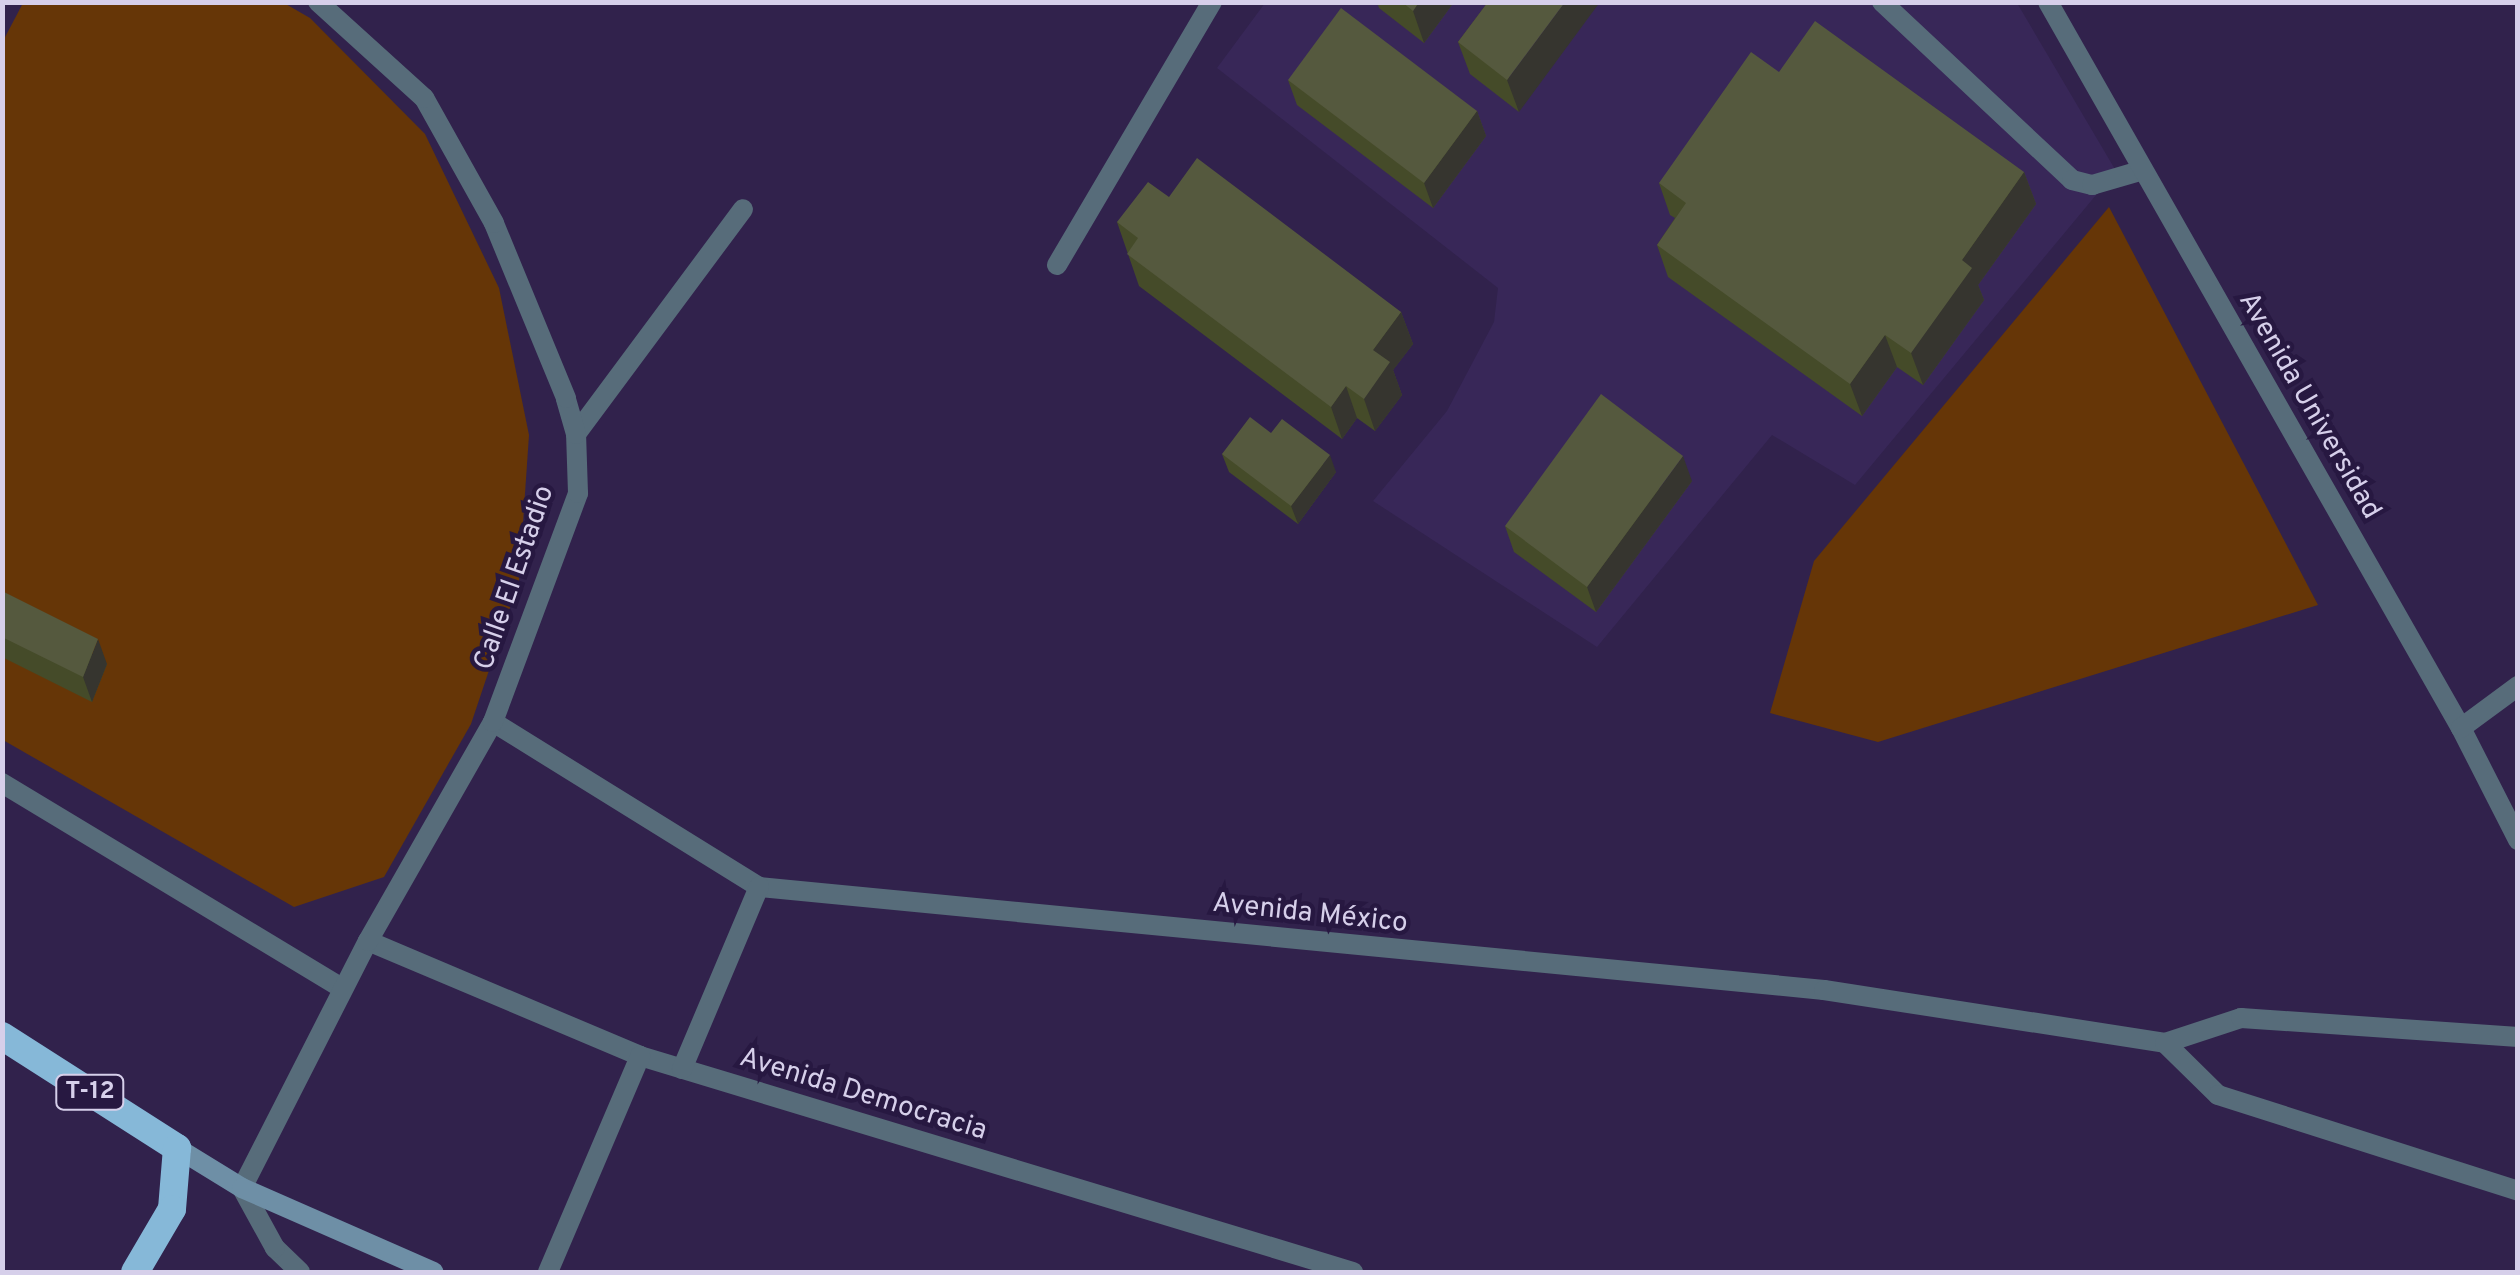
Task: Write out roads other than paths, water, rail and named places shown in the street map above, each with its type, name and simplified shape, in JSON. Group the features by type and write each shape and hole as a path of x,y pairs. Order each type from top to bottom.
{"highway":[{"name":"T-12","path":"2,1036 178,1148"},
{"path":"135,1272 172,1209 178,1148"}],"main road":[{"name":"T-12","path":"178,1148 242,1188 433,1272"}],"street":[{"name":"Calle El Estadio","path":"242,1188 368,941 493,722 578,493 576,434 539,324 494,223 424,98 318,2"},
{"path":"1057,265 1212,2"},
{"path":"1882,2 2072,180 2092,185 2143,170"},
{"name":"Avenida Universidad","path":"2048,2 2461,728 2518,840"},
{"path":"576,434 744,209"},
{"path":"2461,728 2518,686"},
{"name":"Avenida México","path":"493,722 760,886 1824,990 2165,1043"},
{"path":"2,783 344,990"},
{"path":"682,1069 760,886"},
{"name":"Avenida Democracia","path":"368,941 640,1056 1353,1272"},
{"path":"2518,1036 2240,1018 2165,1043 2218,1095 2518,1191"},
{"path":"548,1272 640,1056"},
{"path":"242,1188 275,1248 300,1272"}]}
